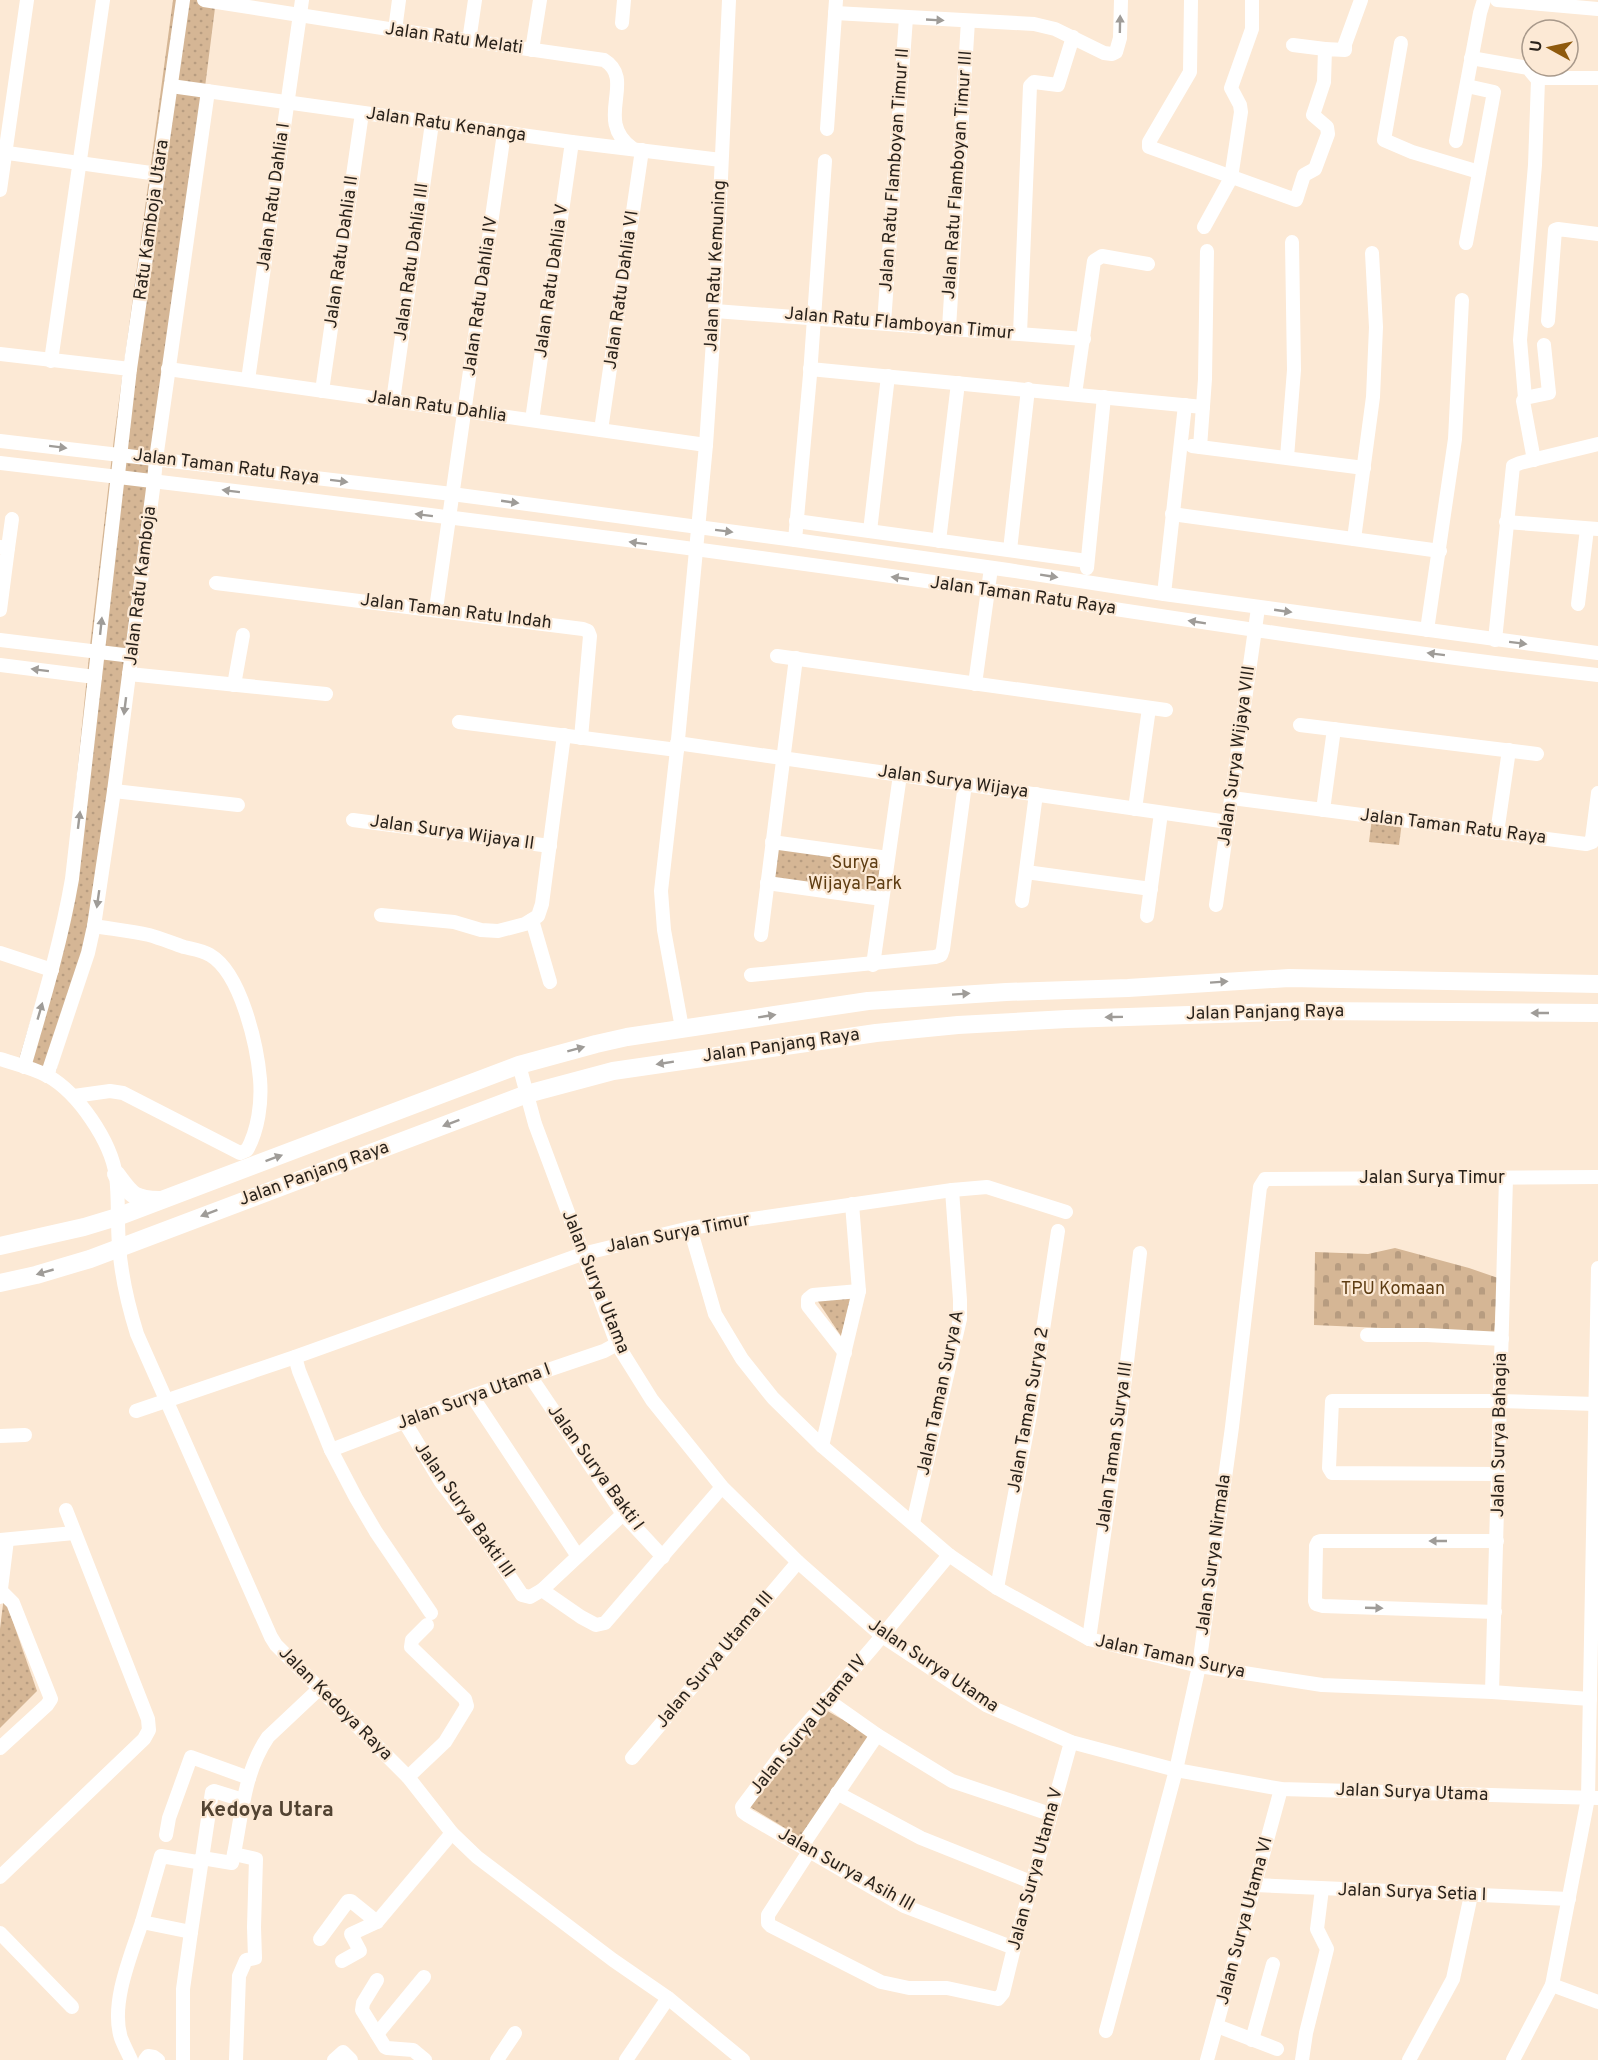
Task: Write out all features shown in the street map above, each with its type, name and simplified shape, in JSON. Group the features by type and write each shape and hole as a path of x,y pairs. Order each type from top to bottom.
{"main road":[{"name":"Jalan Panjang Raya","path":"0,1246 160,1200 519,1065 596,1044 682,1028 868,1001 1289,978 1598,984"},
{"path":"1179,984 1171,1002 1180,1014"},
{"path":"1142,1016 1149,1006 1148,993 1144,987"},
{"name":"Jalan Panjang Raya","path":"0,1282 36,1275 90,1259 527,1094 613,1071 876,1033 958,1025 1180,1014 1307,1011 1598,1013"},
{"path":"116,1174 135,1197 143,1200 160,1200"}],"street":[{"path":"0,190 3,152 27,0"},
{"path":"51,361 103,0"},
{"name":"Ratu Kamboja Utara","path":"120,451 183,0"},
{"name":"Jalan Ratu Melati","path":"204,0 595,58 612,65 616,73 618,81 615,124 622,141 637,149"},
{"name":"Jalan Ratu Dahlia I","path":"248,380 302,0"},
{"path":"394,30 399,0"},
{"path":"469,41 475,0"},
{"path":"532,50 540,0"},
{"path":"622,23 624,0"},
{"name":"Jalan Ratu Kemuning","path":"698,539 715,310 729,0"},
{"path":"827,129 835,6 906,18 1034,24 1055,29 1112,54 1116,52 1120,38 1121,0"},
{"path":"1191,0 1190,72 1149,144 1151,149 1296,201 1305,175 1315,169 1328,134 1328,127 1313,115 1324,82 1325,49"},
{"path":"1204,227 1231,178 1241,112 1232,88 1252,29 1252,0"},
{"path":"1293,45 1345,50 1345,44 1361,0"},
{"path":"1456,141 1484,0"},
{"path":"1497,0 1598,9"},
{"name":"Jalan Ratu Flamboyan Timur II","path":"884,323 906,18"},
{"name":"Jalan Ratu Flamboyan Timur III","path":"949,328 968,21"},
{"path":"1020,334 1030,86 1034,82 1058,85 1073,37"},
{"path":"1401,42 1384,140 1412,152 1479,172"},
{"path":"1471,58 1528,68 1538,80 1535,165 1520,340 1526,399 1523,403 1534,460"},
{"path":"1538,80 1542,78 1598,78"},
{"name":"Jalan Ratu Kenanga","path":"171,86 504,133 721,160"},
{"path":"1466,243 1494,92 1467,86"},
{"name":"Jalan Ratu Kamboja","path":"47,1076 88,953 94,926 132,656 168,369 208,91"},
{"name":"Jalan Ratu Dahlia II","path":"322,391 362,113"},
{"name":"Jalan Ratu Dahlia III","path":"393,401 432,123"},
{"name":"Jalan Ratu Dahlia IV","path":"450,507 504,133"},
{"name":"Jalan Ratu Dahlia V","path":"532,420 572,142"},
{"name":"Jalan Ratu Dahlia VI","path":"601,430 637,149"},
{"path":"3,152 158,174"},
{"path":"795,540 825,161"},
{"path":"1548,321 1555,230 1598,234"},
{"path":"1287,457 1294,370 1292,242"},
{"path":"1200,447 1206,336 1207,251"},
{"path":"1354,539 1372,398 1375,350 1372,253"},
{"path":"1075,394 1095,259 1102,256 1148,264"},
{"path":"1427,630 1455,439 1462,300"},
{"name":"Jalan Ratu Flamboyan Timur","path":"715,310 1084,339"},
{"path":"1526,399 1550,392 1544,345"},
{"path":"0,354 130,369"},
{"name":"Jalan Ratu Dahlia","path":"168,369 706,445"},
{"path":"810,369 1203,408"},
{"path":"870,531 888,376"},
{"path":"939,541 958,383"},
{"path":"1010,550 1028,389"},
{"path":"1085,582 1104,397"},
{"path":"1164,594 1185,405"},
{"name":"Jalan Taman Ratu Raya","path":"0,441 120,451 155,471 698,539 988,588 1257,618 1427,630 1598,653"},
{"path":"1495,640 1513,466 1598,444"},
{"path":"1180,445 1364,468"},
{"name":"Jalan Ratu Kamboja","path":"24,1067 52,970 72,879 120,451"},
{"name":"Jalan Taman Ratu Raya","path":"0,463 118,475 155,471 698,539 795,540 1164,594 1257,618 1598,675"},
{"path":"436,609 450,507"},
{"path":"1172,514 1440,551"},
{"path":"0,610 4,548 12,519"},
{"path":"796,521 1087,561"},
{"path":"1506,522 1593,529 1578,604"},
{"path":"682,1028 661,910 661,891 698,539"},
{"path":"975,684 991,569"},
{"name":"Jalan Taman Ratu Indah","path":"216,583 583,629 590,636 581,738"},
{"name":"Jalan Surya Wijaya VIII","path":"1216,905 1257,618"},
{"path":"234,685 243,635"},
{"path":"0,640 132,656"},
{"path":"777,656 1166,710"},
{"path":"760,935 796,658"},
{"path":"0,665 95,677"},
{"path":"129,674 326,694"},
{"path":"1135,809 1149,708"},
{"name":"Jalan Surya Wijaya","path":"459,722 581,738 783,758 1228,822"},
{"path":"1300,725 1537,754"},
{"path":"1323,810 1334,729"},
{"path":"381,915 454,922 481,930 498,931 525,924 538,916 542,904 564,735"},
{"path":"1497,833 1509,750"},
{"path":"873,964 900,775"},
{"path":"751,975 873,964 941,955 965,784"},
{"path":"114,790 238,805"},
{"name":"Jalan Taman Ratu Raya","path":"1232,798 1586,844 1592,842 1596,832 1598,793"},
{"path":"1022,901 1036,794"},
{"path":"1147,916 1161,813"},
{"name":"Jalan Surya Wijaya II","path":"353,820 550,846"},
{"path":"772,842 888,858"},
{"path":"1026,872 1151,889"},
{"path":"767,883 882,899"},
{"path":"532,920 550,982"},
{"path":"74,1096 110,1091 123,1093 240,1153 247,1150 256,1131 260,1080 251,1032 232,976 210,955 150,936 94,926"},
{"path":"0,953 52,970"},
{"path":"0,1059 47,1076 74,1096 97,1128 116,1174"},
{"name":"Jalan Surya Utama","path":"519,1065 535,1124 616,1344 652,1400 722,1486 798,1562 882,1636 986,1705 1071,1742 1176,1770 1281,1789 1593,1798"},
{"name":"Jalan Kedoya Raya","path":"116,1174 111,1215 119,1247 128,1308 137,1334 271,1637 319,1689 408,1777 452,1833 477,1857 613,1960 668,1998 743,2060"},
{"name":"Jalan Surya Timur","path":"1265,1179 1598,1177"},
{"name":"Jalan Surya Bahagia","path":"1492,1692 1506,1178"},
{"name":"Jalan Surya Nirmala","path":"1106,2031 1176,1770 1199,1666 1232,1427 1260,1187 1265,1179"},
{"name":"Jalan Surya Timur","path":"135,1411 295,1357 582,1254 690,1228 952,1190 987,1188 1066,1212"},
{"name":"Jalan Taman Surya A","path":"913,1523 960,1319 952,1190"},
{"path":"822,1446 859,1291 852,1204"},
{"name":"Jalan Taman Surya","path":"690,1228 715,1314 742,1359 773,1398 822,1446 949,1555 997,1588 1089,1639 1199,1666 1322,1685 1492,1692 1590,1699"},
{"name":"Jalan Taman Surya 2","path":"997,1588 1030,1414 1058,1231"},
{"name":"Jalan Taman Surya III","path":"1089,1639 1140,1254"},
{"path":"1512,2060 1552,1986 1569,1899 1593,1798 1590,1699 1596,1483 1598,1268"},
{"path":"845,1353 808,1306 808,1299 813,1295 859,1291"},
{"path":"1367,1335 1502,1339"},
{"name":"Jalan Surya Utama I","path":"331,1450 472,1396 604,1351 616,1344"},
{"path":"295,1357 298,1371 331,1450 376,1532 429,1619 412,1640 411,1647 465,1699 467,1706 445,1742 408,1777"},
{"name":"Jalan Surya Bakti I","path":"530,1376 623,1514 663,1557"},
{"path":"472,1396 577,1555"},
{"path":"1499,1474 1332,1473 1329,1468 1329,1436 1332,1401 1500,1401 1595,1404"},
{"name":"Jalan Surya Bakti III","path":"404,1421 441,1482 488,1544 522,1595 530,1597 542,1590"},
{"path":"0,1436 25,1435"},
{"path":"623,1514 542,1590 596,1625 605,1623 722,1486"},
{"path":"0,1877 144,1740 149,1730 148,1719 66,1510"},
{"path":"0,1597 3,1540 74,1533"},
{"path":"1495,1612 1323,1606 1314,1601 1316,1546 1321,1541 1497,1541"},
{"name":"Jalan Surya Utama IV","path":"747,1815 743,1812 742,1807 790,1743 949,1555"},
{"name":"Jalan Surya Utama III","path":"632,1758 798,1562"},
{"path":"0,1748 51,1699 13,1603 1,1591"},
{"path":"233,1859 249,1778 268,1737 319,1689"},
{"path":"826,1699 876,1735 952,1781 1050,1814"},
{"path":"806,1848 837,1793 876,1735"},
{"name":"Jalan Surya Utama V","path":"806,1848 768,1915 767,1920 771,1926 881,1982 909,1988 947,1988 995,1999 1002,1997 1031,1882 1071,1742"},
{"path":"166,1835 191,1757 249,1778"},
{"name":"Jalan Surya Utama VI","path":"1277,2049 1217,2026 1281,1789"},
{"path":"182,2060 183,1989 212,1791 243,1800"},
{"path":"837,1793 921,1838 1031,1882"},
{"name":"Jalan Surya Asih III","path":"747,1815 904,1906 1014,1948"},
{"path":"342,1961 360,1951 351,1934 377,1922 452,1833"},
{"path":"131,2060 120,2036 121,1988 160,1857 197,1862 202,1858 256,1859 255,1958 246,1960 239,1976 236,2060"},
{"name":"Jalan Surya Setia I","path":"1255,1885 1569,1899"},
{"path":"1302,2060 1306,2033 1327,1949 1317,1929 1322,1889"},
{"path":"1408,2060 1453,1979 1471,1895"},
{"path":"320,1939 348,1901 377,1922"},
{"path":"142,1922 190,1932"},
{"path":"0,1933 72,2007"},
{"path":"1252,2040 1273,1964"},
{"path":"377,2034 424,1977"},
{"path":"377,1980 362,2010 387,2048 413,2050 425,2060"},
{"path":"1552,1986 1598,2002"},
{"path":"626,2060 668,1998"},
{"path":"1208,2060 1217,2026"},
{"path":"496,2060 515,2033"},
{"path":"334,2060 343,2052 351,2060"},
{"path":"146,2060 148,2056 158,2060"}],"green space":[{"path":"173,0 216,0 169,372 92,926 56,1071 19,1059 63,913 114,438"},
{"path":"1373,810 1403,814 1399,845 1369,842"},
{"name":"Surya Wijaya Park","path":"778,843 881,859 876,896 773,880"},
{"name":"TPU Komaan","path":"1395,1248 1498,1278 1494,1333 1314,1325 1315,1252 1368,1254"},
{"path":"851,1298 841,1336 817,1300"},
{"path":"4,1596 37,1691 0,1728 0,1629"},
{"path":"824,1709 871,1736 800,1837 750,1807"}],"district":[{"name":"Kedoya Utara","path":"267,1810"}]}
